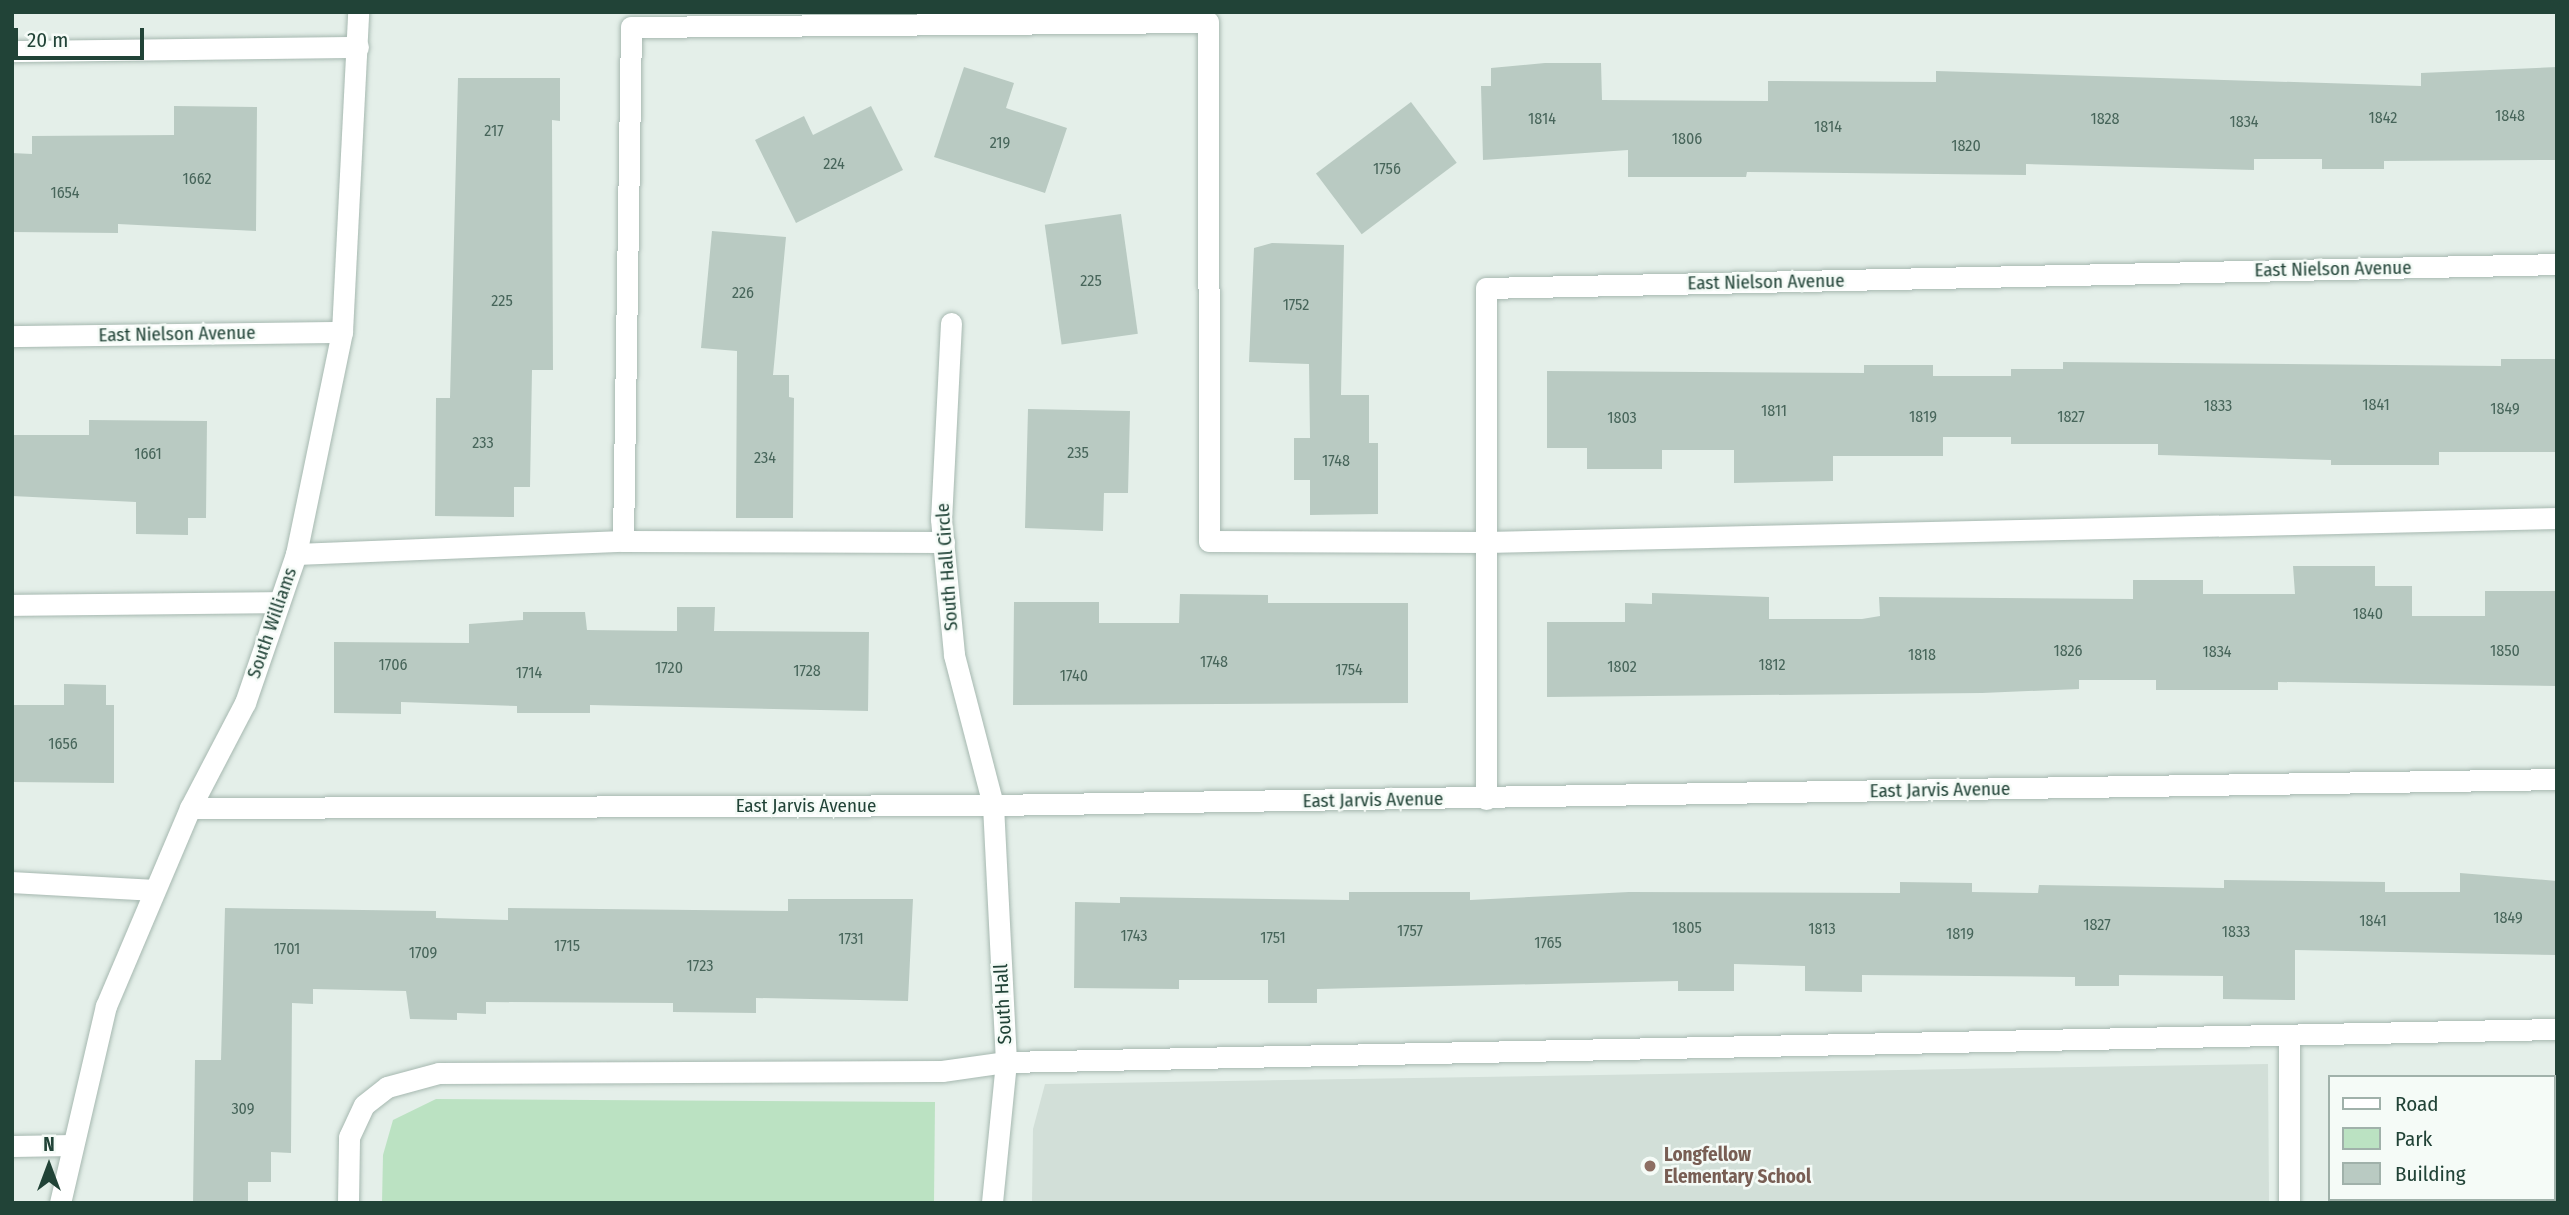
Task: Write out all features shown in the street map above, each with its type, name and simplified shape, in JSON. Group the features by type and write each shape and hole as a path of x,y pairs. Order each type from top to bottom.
{"street":[{"name":"South Williams","path":"60,1203 106,1006 190,808 245,703 296,554 342,332 358,12"},
{"path":"623,541 631,27 1208,22 1209,541 1486,542 2557,518"},
{"path":"12,51 358,47"},
{"name":"East Nielson Avenue","path":"1486,799 1486,288 2557,264"},
{"name":"South Hall Circle","path":"951,323 944,542 954,654 993,805"},
{"name":"East Nielson Avenue","path":"12,336 342,332"},
{"path":"296,554 623,541 944,542"},
{"path":"12,606 279,602"},
{"name":"East Jarvis Avenue","path":"190,808 993,805 1486,799 2557,779"},
{"name":"South Hall","path":"992,1203 1006,1062 993,805"},
{"path":"12,881 155,890"},
{"path":"348,1203 349,1137 364,1105 387,1087 439,1073 942,1071 1006,1062 2557,1029"},
{"path":"2289,1035 2289,1203"},
{"path":"12,1146 73,1145"}],"shaded area":[{"name":"Longfellow Elementary School","path":"2268,1064 2269,1203 1032,1203 1033,1129 1045,1084"}],"green space":[{"path":"436,1099 935,1102 934,1203 382,1203 383,1155 393,1120"}],"building":[{"path":"1545,63 1601,63 1602,100 1768,101 1768,81 1936,82 1936,71 2421,86 2421,73 2557,67 2557,160 2384,161 2384,169 2322,169 2322,159 2254,159 2254,170 2026,164 2026,175 1747,172 1746,177 1628,177 1628,150 1483,160 1481,86 1491,86 1491,68"},
{"path":"964,67 1014,83 1006,108 1067,128 1045,193 934,157"},
{"path":"458,78 560,78 560,121 552,120 553,370 532,370 530,487 514,487 514,517 435,516 436,398 450,398"},
{"path":"1411,102 1457,163 1362,234 1316,174"},
{"path":"174,106 257,107 256,231 118,224 118,233 12,232 12,153 32,154 32,136 174,135"},
{"path":"871,106 903,170 796,223 755,140 804,116 813,135"},
{"path":"1121,214 1138,334 1062,345 1045,225"},
{"path":"712,231 786,237 773,375 789,375 789,397 794,398 793,518 736,518 737,351 701,348"},
{"path":"1272,243 1344,245 1341,395 1369,395 1369,443 1378,443 1378,514 1310,515 1310,480 1294,480 1294,438 1310,438 1309,364 1249,362 1254,248"},
{"path":"2501,359 2557,359 2557,452 2439,452 2439,465 2331,465 2331,460 2158,455 2158,444 2011,444 2011,437 1943,437 1943,456 1833,456 1833,481 1734,483 1734,450 1662,450 1662,469 1587,469 1587,448 1547,448 1547,371 1864,373 1864,365 1933,365 1933,376 2011,376 2011,369 2063,369 2063,362 2501,366"},
{"path":"1028,409 1130,411 1128,493 1104,493 1103,531 1025,528"},
{"path":"89,420 207,421 206,518 188,518 188,535 136,534 136,502 12,496 12,435 89,435"},
{"path":"2293,566 2375,566 2375,586 2412,586 2412,616 2485,616 2485,591 2557,591 2557,686 2278,682 2278,690 2156,690 2156,680 2079,680 2079,689 1982,693 1547,697 1547,622 1625,622 1625,603 1652,604 1652,593 1769,597 1769,619 1862,619 1880,616 1879,597 2133,599 2133,580 2203,580 2203,594 2295,594"},
{"path":"1180,594 1268,595 1268,603 1408,603 1408,703 1013,705 1014,602 1099,602 1099,623 1179,623"},
{"path":"677,607 715,607 714,631 869,632 868,711 590,705 590,713 517,713 517,706 401,702 401,714 334,713 334,642 469,643 469,624 523,620 523,612 585,612 587,630 677,631"},
{"path":"64,684 106,685 106,705 114,705 114,783 12,782 12,705 64,705"},
{"path":"2460,873 2557,881 2557,955 2295,950 2295,1000 2223,999 2223,976 2119,975 2119,986 2075,986 2075,977 1862,975 1862,992 1805,991 1805,966 1734,964 1734,991 1678,991 1678,981 1317,989 1317,1003 1268,1003 1268,980 1179,980 1179,989 1074,988 1075,902 1120,903 1120,897 1349,900 1349,892 1470,892 1470,900 1629,892 1900,893 1900,882 1972,883 1972,892 2038,893 2039,885 2224,888 2224,880 2385,882 2385,892 2460,892"},
{"path":"788,899 913,899 908,1001 756,998 756,1013 673,1012 673,1003 486,1002 486,1014 457,1013 457,1020 410,1019 406,991 313,989 313,1004 292,1003 291,1153 271,1152 271,1182 248,1182 248,1203 193,1203 195,1060 221,1060 225,908 436,911 436,918 508,920 508,908 788,911"}],"place":[{"name":"Longfellow Elementary School","path":"1650,1166"}]}
